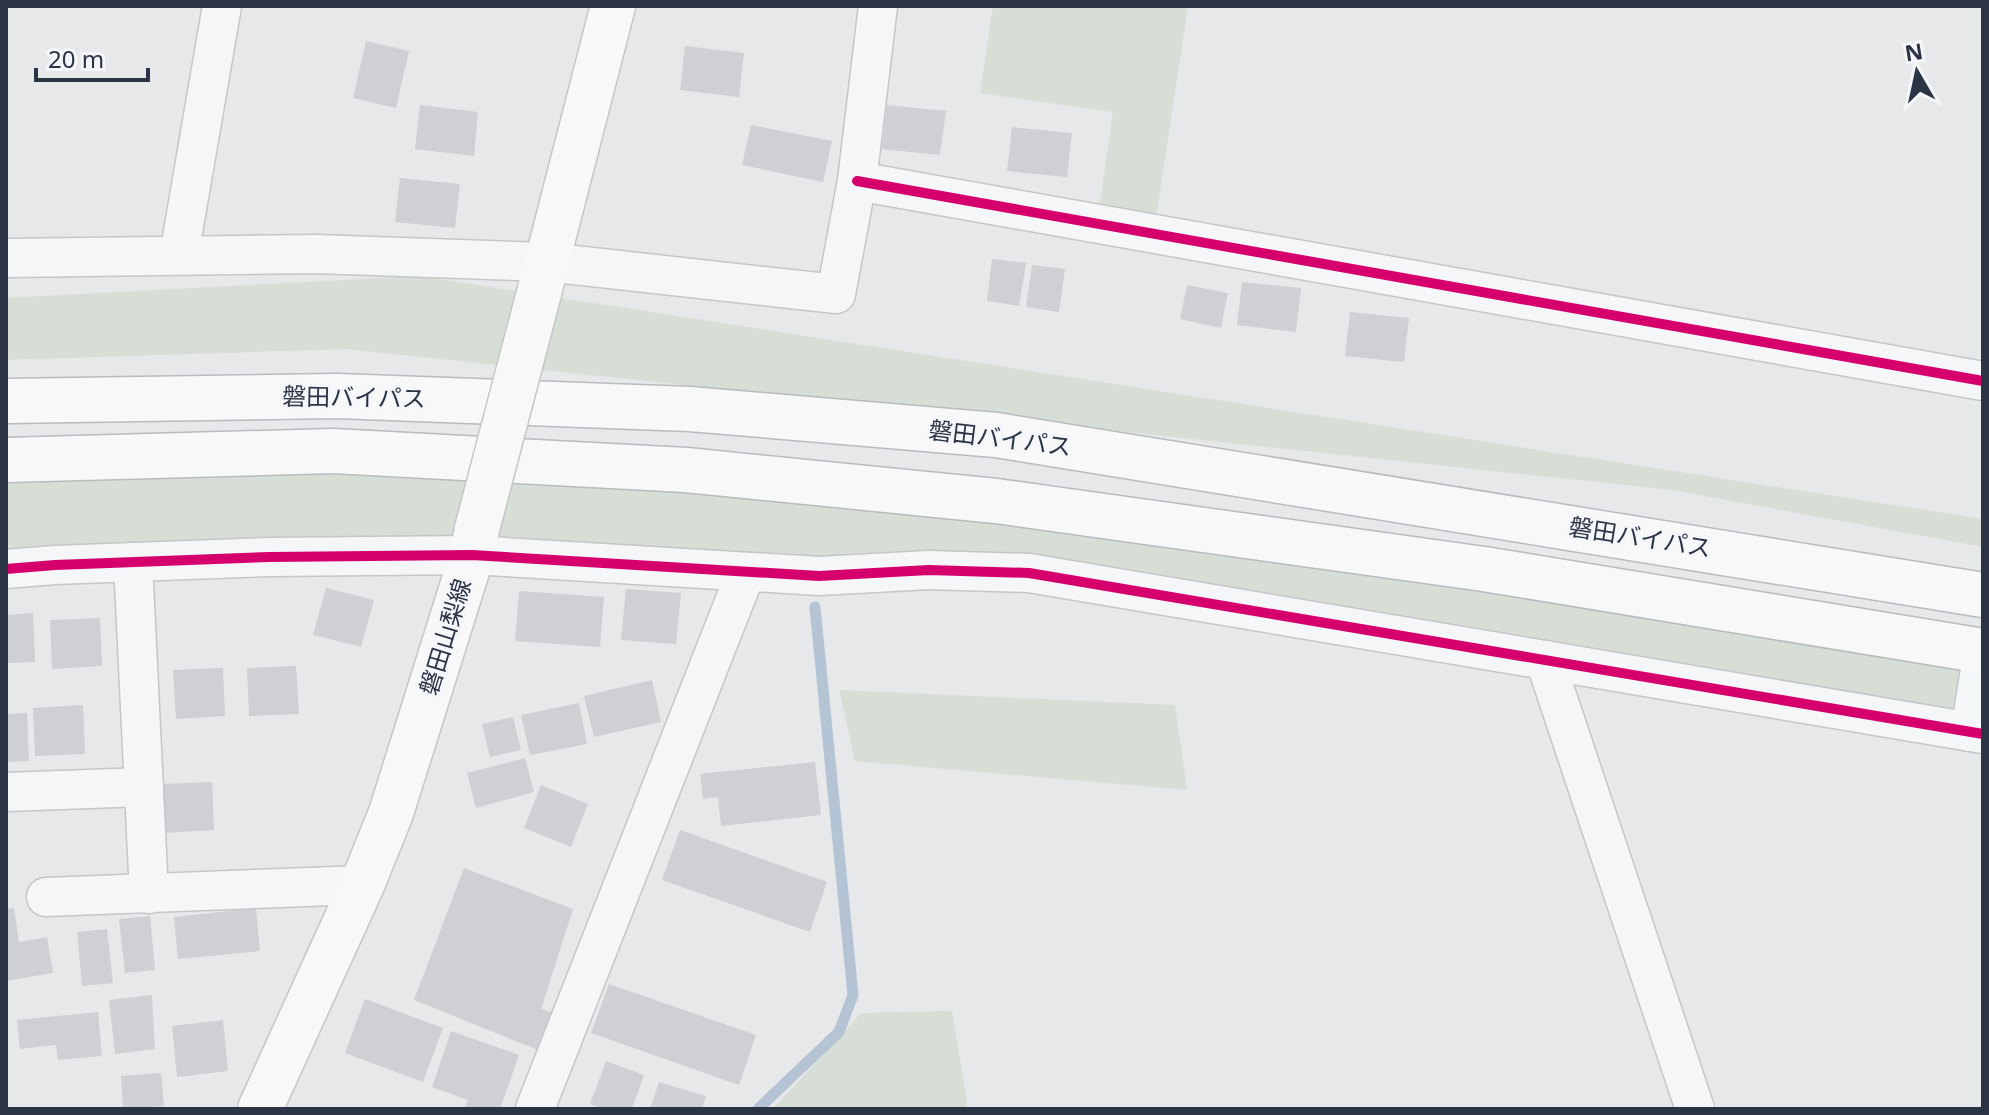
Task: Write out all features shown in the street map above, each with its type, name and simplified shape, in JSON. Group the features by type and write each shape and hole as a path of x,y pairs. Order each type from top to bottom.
{"main road":[{"name":"磐田山梨線","path":"260,1109 362,885 391,813 475,542 613,6"},
{"name":"磐田バイパス","path":"6,401 337,396 690,409 996,435 1983,595"},
{"path":"6,460 333,451 717,473 996,501 1414,559 1983,651"}],"street":[{"path":"179,255 222,6"},
{"path":"6,258 316,254 543,277 836,294 857,181 878,6"},
{"path":"857,181 1983,381"},
{"path":"6,569 475,542 746,572 819,576 929,570 1029,573 1976,733 1983,651"},
{"path":"133,562 149,894"},
{"path":"535,1109 746,572"},
{"path":"1545,660 1695,1109"},
{"path":"6,792 144,787"},
{"path":"46,897 362,885"}],"shaded area":[{"path":"993,6 1188,6 1156,218 1099,210 1113,112 980,93"},
{"path":"420,276 1983,519 1983,547 1672,490 345,349 6,360 6,298"},
{"path":"96,458 1074,512 1983,651 1983,734 1172,597 472,555 6,576 6,470"},
{"path":"839,690 1175,705 1187,790 855,761"},
{"path":"952,1011 966,1109 773,1109 861,1013"}],"building":[{"path":"366,41 409,51 396,108 353,98"},
{"path":"685,46 744,53 739,97 680,90"},
{"path":"420,105 478,112 474,156 415,149"},
{"path":"887,105 946,111 940,155 882,149"},
{"path":"751,125 832,141 823,182 742,165"},
{"path":"1012,127 1072,133 1067,177 1007,171"},
{"path":"400,178 460,184 455,228 395,222"},
{"path":"992,259 1026,263 1019,306 987,301"},
{"path":"1032,265 1065,269 1059,312 1026,307"},
{"path":"1242,282 1301,288 1296,332 1237,325"},
{"path":"1187,285 1228,293 1221,328 1180,319"},
{"path":"1350,312 1409,318 1404,362 1345,356"},
{"path":"326,588 374,600 361,647 313,635"},
{"path":"626,589 681,593 676,644 621,640"},
{"path":"519,591 604,597 600,647 515,641"},
{"path":"33,613 35,662 6,663 6,615"},
{"path":"100,618 102,666 52,669 50,620"},
{"path":"296,666 299,714 249,716 247,668"},
{"path":"223,668 225,716 176,719 173,670"},
{"path":"652,680 661,722 594,737 584,696"},
{"path":"579,703 587,744 530,755 521,715"},
{"path":"83,705 85,754 35,756 33,708"},
{"path":"27,713 29,761 6,762 6,714"},
{"path":"513,717 521,750 490,757 482,724"},
{"path":"525,758 534,792 476,808 467,773"},
{"path":"815,762 821,815 721,826 718,797 703,799 700,774"},
{"path":"212,782 214,830 164,833 162,784"},
{"path":"541,785 588,804 571,847 524,828"},
{"path":"680,830 827,882 810,932 662,880"},
{"path":"464,868 573,909 541,1009 552,1012 538,1050 414,1000"},
{"path":"14,908 19,942 47,937 53,973 6,981 6,909"},
{"path":"256,908 260,951 178,959 174,917"},
{"path":"150,916 155,970 125,973 119,919"},
{"path":"107,929 113,983 82,986 77,932"},
{"path":"609,984 756,1035 739,1085 591,1033"},
{"path":"152,995 155,1049 115,1054 109,1000"},
{"path":"365,999 443,1028 423,1082 345,1053"},
{"path":"98,1012 102,1056 58,1060 56,1045 20,1049 17,1020"},
{"path":"223,1020 228,1071 177,1077 172,1026"},
{"path":"451,1031 519,1055 500,1109 471,1109 465,1107 468,1100 432,1087"},
{"path":"606,1061 644,1075 632,1109 604,1109 590,1104"},
{"path":"161,1073 164,1106 123,1109 121,1076"},
{"path":"659,1082 706,1096 702,1109 650,1109"}],"waterway":[{"path":"758,1109 839,1032 853,995 815,607"}],"cycle path":[{"path":"857,181 1983,381"},
{"path":"6,569 269,557 472,555 819,576 929,570 1029,573 1983,734"}]}
